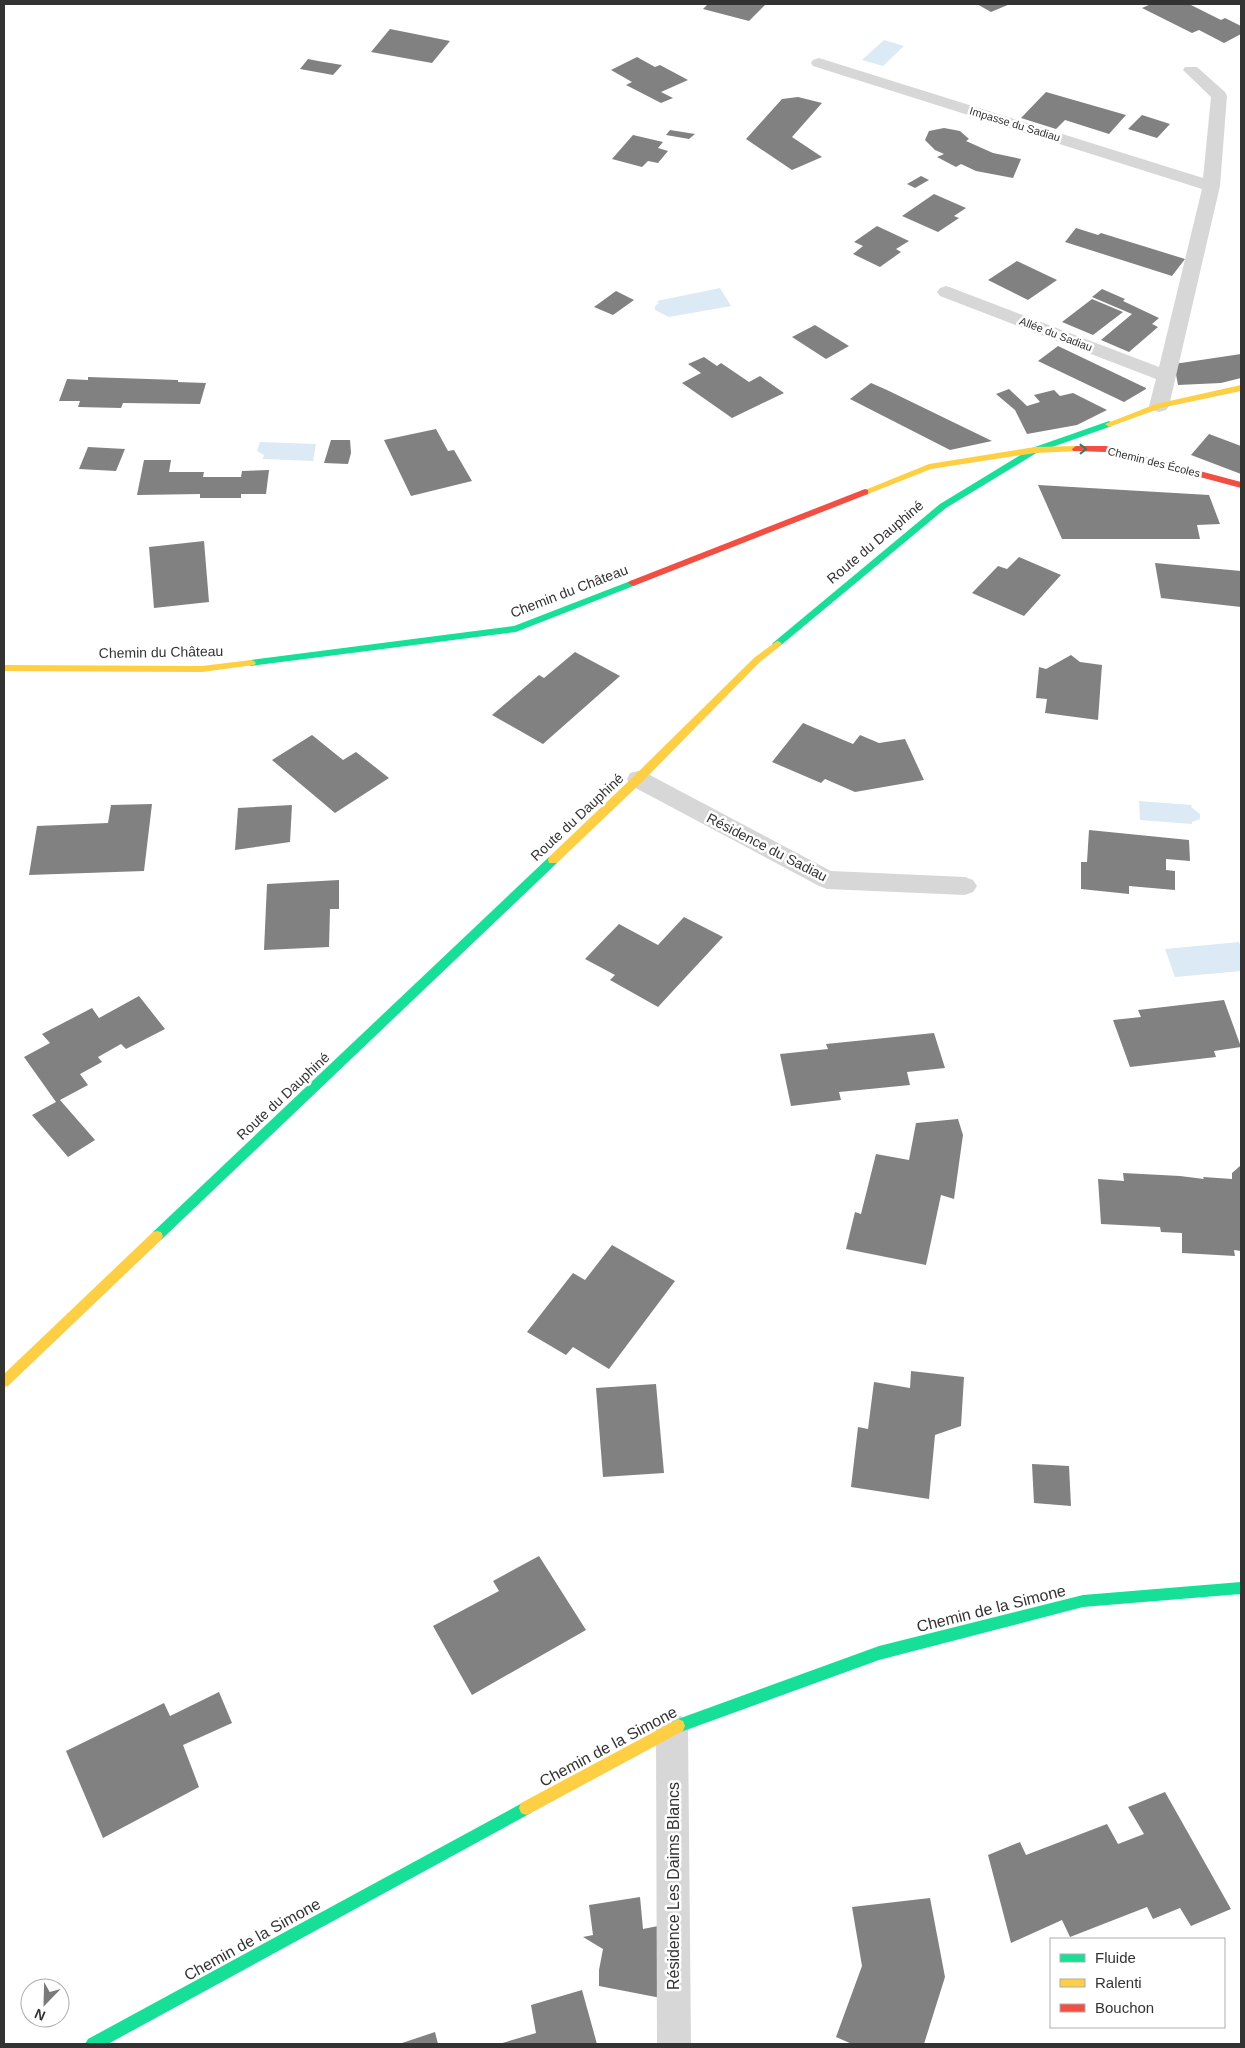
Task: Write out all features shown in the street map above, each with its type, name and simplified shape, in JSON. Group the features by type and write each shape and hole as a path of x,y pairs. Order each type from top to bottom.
{"street":[{"name":"Route du Dauphiné","path":"4,1382 638,779 757,660 943,506 1035,450 1159,406 1241,388"},
{"name":"Chemin des Écoles","path":"1035,450 1106,449 1241,485"},
{"name":"Chemin du Château","path":"4,668 202,669 516,629 929,466 1035,450"},
{"name":"Chemin de la Simone","path":"93,2044 672,1728 879,1652 1084,1601 1241,1588"}],"lane":[{"name":"Impasse du Sadiau","path":"819,63 1211,186"},
{"path":"1159,406 1211,186 1219,96 1191,70"},
{"name":"Allée du Sadiau","path":"946,292 1166,376"},
{"name":"Résidence du Sadiau","path":"638,779 827,880 965,886"},
{"name":"Résidence Les Daims Blancs","path":"672,1728 674,2044"}],"shaded area":[{"path":"884,40 904,46 883,66 862,60"},
{"path":"720,288 731,306 669,317 655,310 655,306 659,303 657,301"},
{"path":"260,442 316,444 313,461 263,459 264,455 257,451"},
{"path":"1139,801 1192,805 1191,807 1200,814 1200,819 1192,822 1192,824 1140,820"},
{"path":"1239,942 1241,948 1241,971 1175,977 1165,949"}],"building":[{"path":"708,4 766,4 749,21 703,9"},
{"path":"977,4 1010,4 991,12"},
{"path":"1151,4 1189,4 1221,20 1225,18 1241,26 1241,34 1224,43 1199,30 1192,33 1142,8"},
{"path":"390,29 450,41 432,63 371,52"},
{"path":"637,57 655,67 660,65 688,80 661,92 673,98 661,103 626,85 632,82 611,70"},
{"path":"308,59 342,65 333,75 300,69"},
{"path":"1046,92 1126,115 1109,134 1065,120 1056,129 1021,118"},
{"path":"798,97 822,103 792,137 822,157 792,170 746,139 782,99"},
{"path":"1142,115 1170,124 1157,138 1128,129"},
{"path":"944,128 960,131 969,139 966,141 993,153 1021,159 1013,178 976,171 961,164 956,167 937,157 944,154 935,150 925,140 929,131"},
{"path":"670,130 695,134 689,139 666,135"},
{"path":"633,135 663,142 658,148 668,151 658,163 648,161 642,167 612,159"},
{"path":"921,176 929,180 915,188 907,184"},
{"path":"934,194 966,208 954,216 959,218 938,232 902,216"},
{"path":"877,226 909,241 896,249 901,252 880,267 853,254 863,246 854,242"},
{"path":"1076,228 1098,235 1101,233 1185,259 1172,276 1065,242"},
{"path":"1017,261 1057,280 1028,300 988,280"},
{"path":"1102,289 1125,299 1123,301 1159,318 1152,324 1158,327 1129,352 1101,340 1132,314 1092,297"},
{"path":"616,291 634,300 613,315 594,307"},
{"path":"1092,299 1123,312 1093,335 1062,322"},
{"path":"815,325 849,346 826,359 792,337"},
{"path":"1058,346 1146,389 1124,402 1038,361"},
{"path":"1241,354 1241,378 1221,383 1178,385 1174,364"},
{"path":"704,357 717,366 721,363 749,382 760,376 784,393 732,418 682,383 701,373 688,364"},
{"path":"88,377 178,380 178,382 206,383 200,404 123,403 121,408 78,407 80,401 59,401 67,379 88,380"},
{"path":"871,383 992,441 950,450 850,399"},
{"path":"1009,389 1027,406 1040,402 1034,395 1054,390 1060,396 1073,393 1107,410 1077,425 1027,434 1015,410 996,394"},
{"path":"436,429 448,451 454,450 472,481 411,496 384,440"},
{"path":"1209,434 1241,446 1241,474 1191,455"},
{"path":"331,440 350,440 351,453 348,464 324,463"},
{"path":"88,447 125,449 116,471 79,469"},
{"path":"144,460 171,460 169,472 204,472 203,477 241,477 242,471 269,470 266,494 241,494 241,498 200,498 200,494 137,495"},
{"path":"1038,485 1209,495 1220,524 1197,525 1200,539 1062,539"},
{"path":"204,541 209,602 154,608 149,547"},
{"path":"1019,557 1061,575 1024,616 972,593 998,566 1007,569"},
{"path":"1155,563 1241,571 1241,607 1161,598"},
{"path":"575,652 620,676 543,744 492,715 539,675 544,678"},
{"path":"1071,655 1080,662 1102,665 1098,720 1045,713 1047,699 1036,698 1039,667 1046,669"},
{"path":"803,723 853,744 860,735 879,743 905,739 924,780 855,792 825,779 821,783 772,762"},
{"path":"312,735 343,760 356,752 389,778 335,813 272,760"},
{"path":"152,804 144,871 29,875 37,826 108,823 111,805"},
{"path":"292,805 290,842 235,850 238,808"},
{"path":"1089,830 1189,840 1190,861 1166,859 1166,870 1175,871 1175,890 1129,886 1129,894 1081,889 1081,862 1087,862"},
{"path":"339,880 339,909 330,909 329,947 264,950 267,884"},
{"path":"684,917 723,937 658,1007 610,980 615,975 585,959 619,924 658,945"},
{"path":"139,996 165,1029 126,1049 121,1044 98,1057 102,1062 80,1074 88,1085 60,1100 95,1140 68,1157 32,1115 56,1102 24,1057 50,1043 42,1034 92,1008 99,1018"},
{"path":"1224,1000 1241,1047 1214,1051 1216,1057 1130,1067 1113,1020 1141,1017 1138,1010"},
{"path":"934,1033 945,1068 907,1072 910,1085 839,1092 841,1100 791,1106 780,1054 828,1049 826,1044"},
{"path":"958,1119 963,1135 954,1199 941,1195 926,1265 846,1249 855,1212 861,1214 876,1154 909,1160 916,1123"},
{"path":"1240,1166 1241,1251 1234,1250 1235,1256 1182,1253 1182,1233 1161,1232 1160,1227 1101,1224 1098,1179 1124,1181 1123,1173 1204,1179 1203,1177 1232,1179 1232,1173"},
{"path":"612,1245 675,1281 609,1369 573,1347 566,1355 527,1332 573,1273 585,1280"},
{"path":"911,1371 964,1377 961,1426 935,1435 929,1499 851,1487 858,1427 868,1429 874,1382 910,1388"},
{"path":"656,1384 664,1473 603,1477 596,1388"},
{"path":"1032,1464 1069,1466 1071,1506 1034,1503"},
{"path":"539,1556 586,1630 472,1695 433,1626 499,1591 493,1581"},
{"path":"219,1692 232,1723 183,1745 199,1787 103,1838 66,1751 164,1703 170,1716"},
{"path":"1165,1792 1231,1909 1191,1926 1180,1908 1153,1919 1147,1907 1070,1937 1062,1920 1011,1943 988,1855 1020,1842 1026,1855 1107,1824 1118,1844 1144,1834 1128,1807"},
{"path":"640,1897 643,1929 658,1926 661,1998 599,1986 599,1970 603,1949 583,1937 593,1935 589,1905"},
{"path":"930,1898 945,1977 924,2044 852,2044 836,2037 862,1966 852,1907"},
{"path":"582,1990 597,2044 499,2044 536,2033 531,2005"},
{"path":"435,2032 438,2044 399,2044"}],"traffic: fast":[{"path":"777,644 943,506 1035,450 1109,424"},
{"path":"251,663 516,629 633,583"},
{"path":"157,1236 553,860"},
{"path":"678,1726 879,1653 1083,1601 1241,1588"},
{"path":"93,2044 526,1808"}],"traffic: slow":[{"path":"1109,424 1159,406 1241,388"},
{"path":"865,492 929,467 1035,450 1076,449"},
{"path":"553,860 638,779 757,660 777,644"},
{"path":"4,668 202,669 251,663"},
{"path":"4,1382 157,1236"},
{"path":"526,1808 678,1726"}],"traffic: jam":[{"path":"1076,449 1106,449 1241,485"},
{"path":"633,583 865,492"}]}
